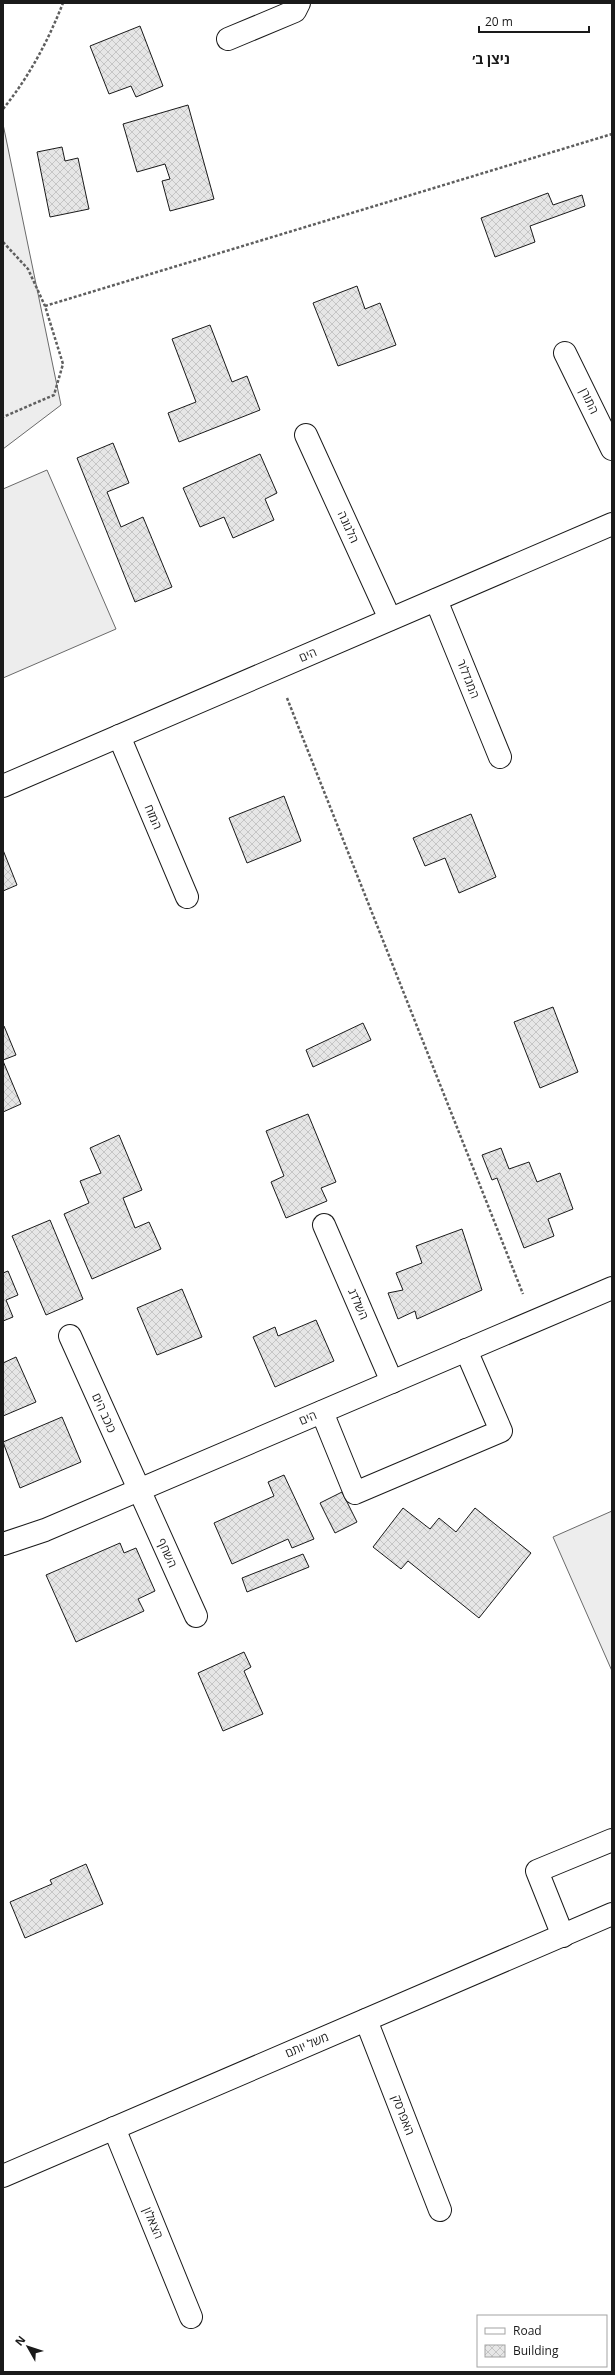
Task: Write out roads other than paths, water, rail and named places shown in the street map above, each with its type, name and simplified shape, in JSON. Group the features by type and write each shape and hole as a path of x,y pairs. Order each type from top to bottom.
{"street":[{"path":"228,39 295,11 299,3"},
{"name":"התורן","path":"566,353 612,449"},
{"name":"הלגונה","path":"306,435 390,619"},
{"name":"הים","path":"3,786 612,524"},
{"name":"המגדלור","path":"436,600 500,757"},
{"name":"המזח","path":"119,736 187,897"},
{"name":"השלדג","path":"324,1225 392,1382"},
{"name":"הים","path":"3,1544 45,1530 612,1288"},
{"name":"כוכב הים","path":"70,1336 139,1490"},
{"path":"322,1412 355,1493 501,1431 466,1350"},
{"name":"השחף","path":"139,1490 196,1616"},
{"path":"563,1936 537,1871 612,1840"},
{"name":"משל יותם","path":"3,2176 612,1915"},
{"name":"האפרסק","path":"366,2020 440,2210"},
{"name":"הצאלון","path":"114,2128 191,2317"}],"district":[{"name":"ניצן ב׳","path":"491,59"}]}
